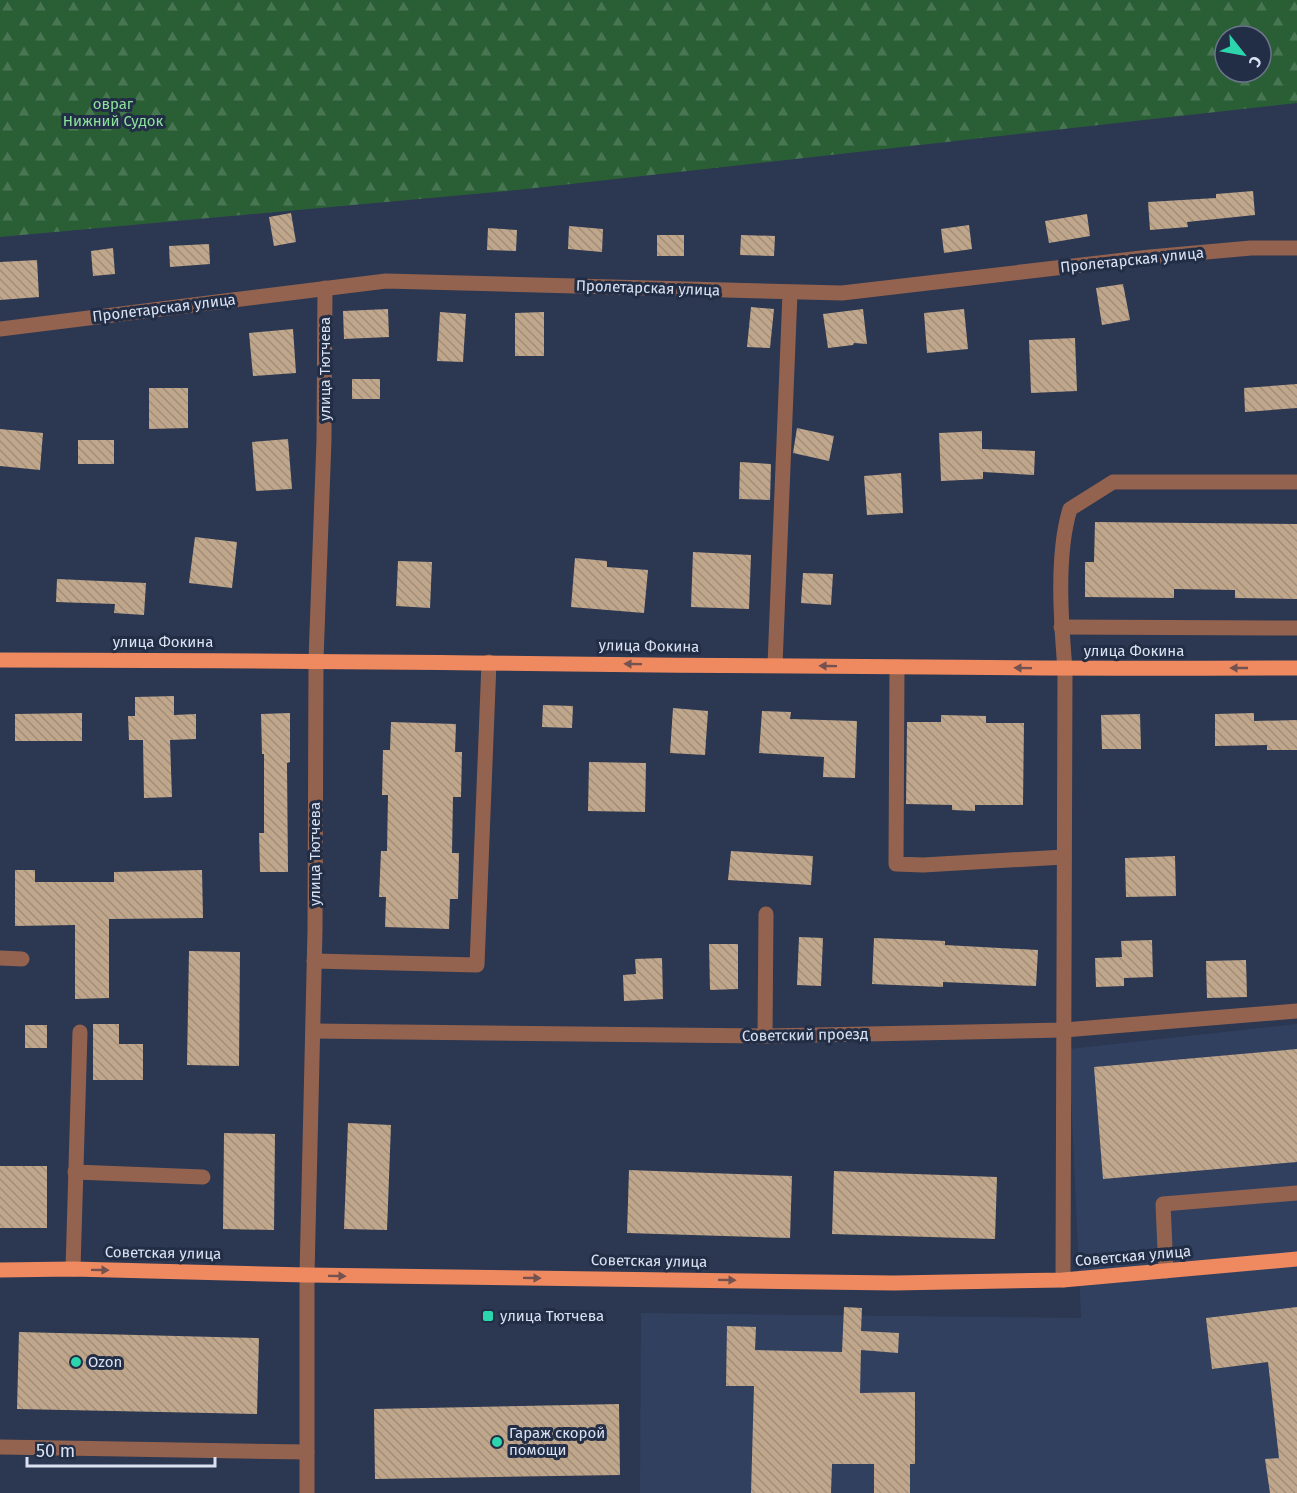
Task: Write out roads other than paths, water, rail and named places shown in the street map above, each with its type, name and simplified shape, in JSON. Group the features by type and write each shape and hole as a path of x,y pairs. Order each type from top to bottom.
{"main road":[{"name":"улица Фокина","path":"0,660 316,660 1065,669 1297,668"},
{"name":"Советская улица","path":"0,1270 74,1269 307,1275 894,1282 1063,1280 1297,1259"}],"street":[{"name":"Пролетарская улица","path":"0,329 386,281 842,293 1150,257 1251,248 1297,248"},
{"name":"улица Тютчева","path":"307,1493 307,1275 315,961 316,660 324,440 325,288"},
{"path":"775,666 790,293"},
{"path":"1063,1280 1065,669 1061,627 1063,531 1070,509 1113,482 1297,482"},
{"path":"1061,627 1297,628"},
{"path":"315,961 477,964 489,662"},
{"path":"897,667 896,864 923,865 1064,857"},
{"path":"765,1036 766,914"},
{"path":"0,958 22,958"},
{"name":"Советский проезд","path":"313,1030 765,1036 1064,1030 1297,1011"},
{"path":"74,1269 80,1032"},
{"path":"75,1172 203,1177"},
{"path":"1166,1271 1163,1204 1297,1193"},
{"path":"0,1447 307,1452"}],"place":[{"name":"улица Тютчева","path":"488,1316"},
{"name":"Ozon","path":"76,1362"},
{"name":"Гараж скорой помощи","path":"497,1442"}],"park label":[{"name":"овраг Нижний Судок","path":"113,112"}]}
